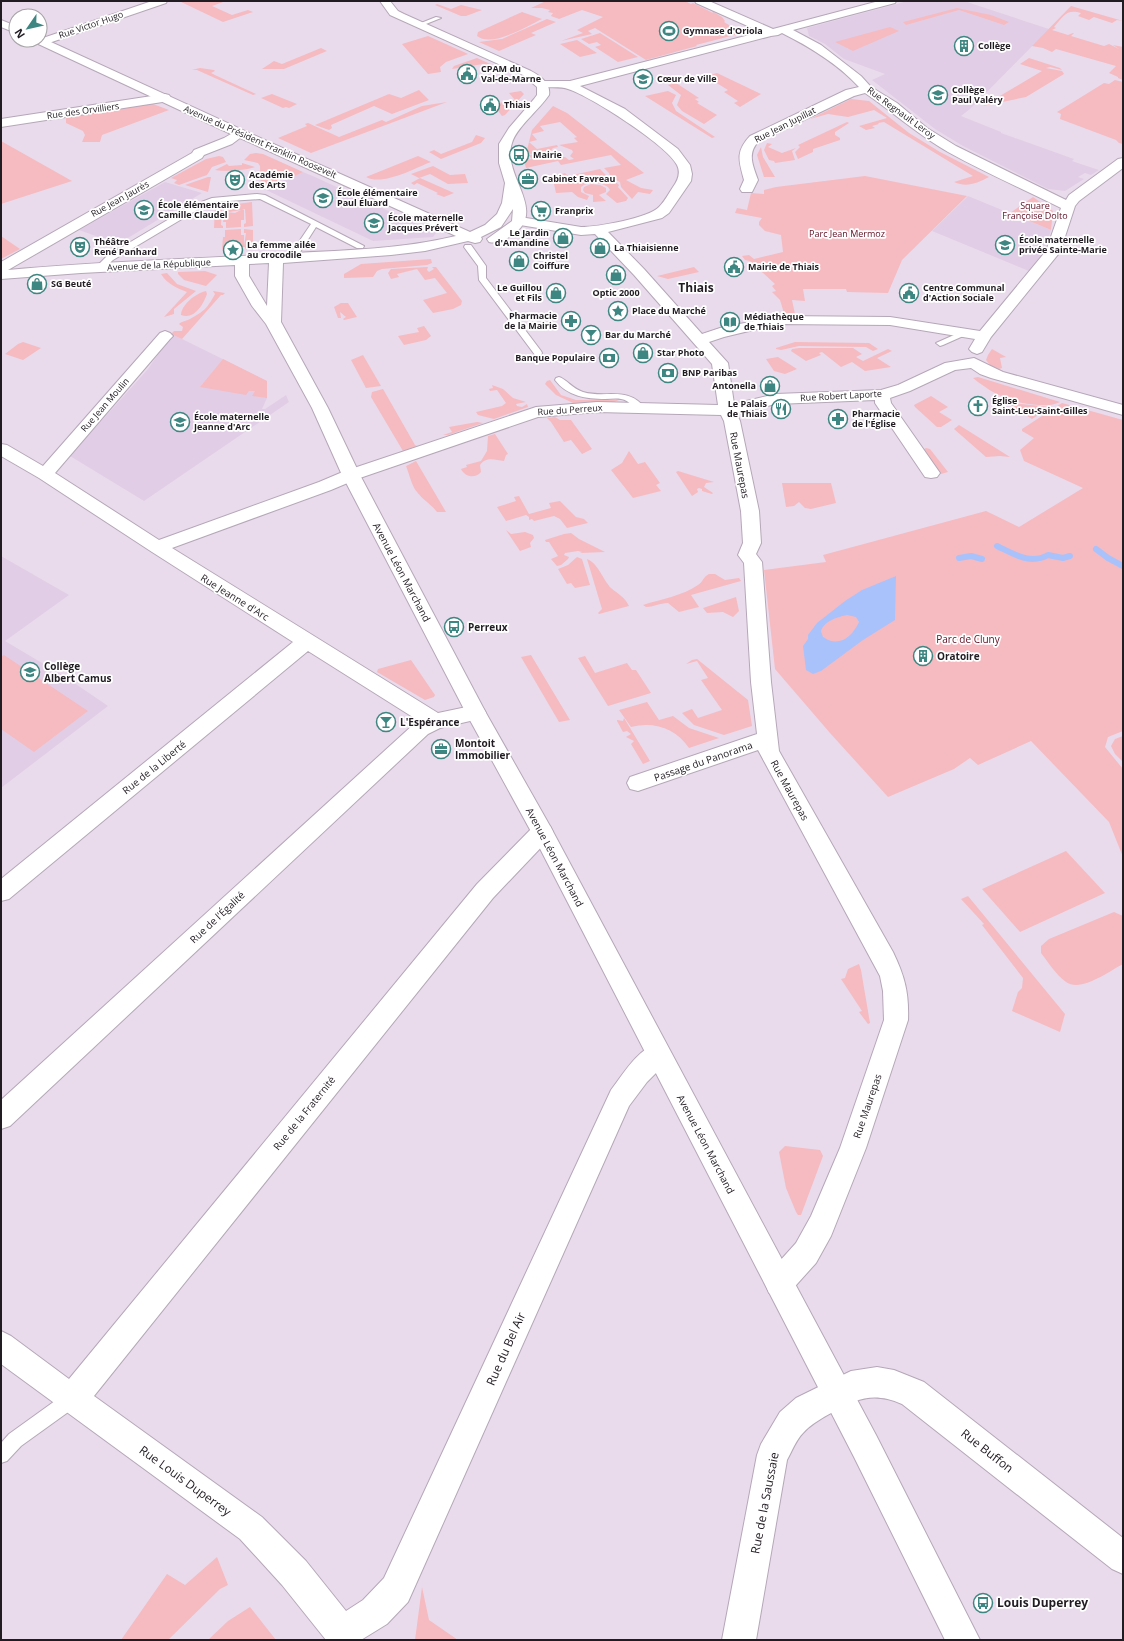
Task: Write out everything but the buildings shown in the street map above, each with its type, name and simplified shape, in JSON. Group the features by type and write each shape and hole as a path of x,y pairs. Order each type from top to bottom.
{"street":[{"name":"Rue Victor Hugo","path":"48,38 162,1"},
{"path":"385,1 394,12 530,75 542,88 559,90 570,85 892,1"},
{"name":"Rue Regnault Leroy","path":"700,1 817,47 857,78 867,89 892,106 923,131 952,149 1068,206"},
{"name":"Avenue du Président Franklin Roosevelt","path":"48,45 240,133 469,242"},
{"path":"542,88 540,100 506,139 503,152 511,184 520,208 520,221 582,231 598,230 652,217 661,212 684,181 685,169 681,160 674,152 621,112 570,85"},
{"name":"Rue Jean Jupillat","path":"747,189 751,180 744,152 754,139 850,93 867,89"},
{"name":"Rue des Orvilliers","path":"1,123 165,98"},
{"name":"Rue Jean Jaurès","path":"1,268 198,155 198,153 228,141 240,133"},
{"path":"198,155 247,146 258,142"},
{"path":"1123,162 1074,198 1068,206 1053,252 984,336 973,357 974,363 986,371 997,375 1123,410"},
{"path":"469,242 490,228 504,216 509,207 511,184"},
{"name":"Avenue de la République","path":"1,275 389,252 432,252 469,242 483,243 504,234 520,221"},
{"name":"Rue Maurepas","path":"598,230 639,272 720,363 727,410 732,421 750,511 752,543 746,554 753,562 761,682 768,727 767,739 769,751 887,963 894,979 897,999 896,1020 853,1148 823,1222 806,1253 779,1283"},
{"path":"273,322 275,308 274,289 276,259"},
{"name":"Avenue Léon Marchand","path":"242,260 242,276 258,306 273,322 320,408 351,475 476,714 542,832 779,1283 964,1640"},
{"path":"700,340 720,333 778,320 890,321 984,336"},
{"name":"Rue Jean Moulin","path":"45,474 165,336"},
{"name":"Rue Robert Laporte","path":"727,410 776,399 882,395 899,391 951,366 974,363"},
{"path":"882,395 883,403 931,473"},
{"name":"Rue du Perreux","path":"158,548 171,541 325,486 351,475 536,412 584,408 727,410"},
{"name":"Rue Jeanne d'Arc","path":"1,449 45,474 158,548 435,721"},
{"name":"Rue de la Liberté","path":"1,892 291,655 306,641"},
{"path":"435,721 476,714"},
{"name":"Rue de l'Égalité","path":"1,1117 421,729 435,721"},
{"name":"Passage du Panorama","path":"638,783 767,739"},
{"name":"Rue de la Fraternité","path":"72,1399 485,891 542,832"},
{"name":"Rue du Bel Air","path":"343,1636 375,1612 396,1590 620,1098 638,1074 658,1054"},
{"name":"Rue Louis Duperrey","path":"1,1346 251,1528 294,1573 343,1636"},
{"name":"Rue Buffon","path":"836,1393 851,1386 877,1382 894,1385 914,1393 1123,1558"},
{"name":"Rue de la Saussaie","path":"740,1640 772,1455 791,1423 807,1409 836,1393"}],"lane":[{"path":"420,25 438,18"},
{"path":"99,268 110,258 194,208 212,200 262,197 360,246"},
{"path":"292,258 315,223"},
{"path":"469,242 482,266 482,278 538,353"},
{"path":"940,343 966,333"},
{"path":"559,380 569,390 577,393 622,396 636,403 642,409"},
{"path":"1,1455 15,1440 72,1399"}],"shaded area":[{"name":"Collège Paul Valéry","path":"908,1 964,1 1049,29 970,109 961,116 1001,133 1074,159 1072,161 1099,170 1091,175 1085,173 1078,177 1084,179 1065,191 1048,189 963,146 935,129 872,80 885,74 844,59 825,44 809,36 807,28"},
{"path":"303,172 436,233 433,237 373,241 264,189"},
{"name":"École élémentaire Camille Claudel","path":"165,182 202,193 118,244 79,230"},
{"name":"École maternelle privée Sainte-Marie","path":"968,196 1051,230 1043,256 1029,271 932,231"},
{"name":"École maternelle Jeanne d'Arc","path":"172,334 267,381 267,398 262,409 265,409 286,395 289,402 144,501 70,456 148,369"},
{"name":"Collège Albert Camus","path":"1,556 69,595 5,641 64,676 108,706 1,788"}],"green space":[{"path":"179,1 226,1 212,6 232,15 248,10 253,12 223,22"},
{"name":"Gymnase d'Oriola","path":"546,1 685,1 691,4 693,3 713,13 712,11 722,17 725,21 724,22 742,33 646,60 595,28 588,31 592,34 561,41 583,33 577,30 603,17 582,10 559,19 551,16 553,13 548,12 550,10 531,8"},
{"path":"437,4 451,9 461,5 482,10 466,16 461,16 435,5"},
{"path":"1071,6 1123,21 1117,20 1112,23 1094,17 1089,20 1078,16 1081,13 1072,12 1066,14 1054,27 1056,28 1052,30 1068,35 1074,33 1071,36 1104,46 1109,44 1119,49 1113,45 1123,47 1123,80 1109,73 1116,66 1056,49 1052,52 1043,48 1032,46"},
{"path":"957,8 991,15 1009,22 1004,25 959,10 906,25 903,22"},
{"path":"522,12 542,19 519,31 500,38 483,39 477,36 478,32"},
{"path":"547,19 556,22 531,33 536,35 499,51 479,42 502,39"},
{"path":"890,27 899,31 853,51 835,42"},
{"path":"600,33 638,57 618,62 595,47 601,45 597,42 589,44 581,39"},
{"path":"428,36 468,54 446,62 440,67 441,72 428,74 402,44"},
{"path":"577,40 597,53 580,57 560,44"},
{"path":"321,48 327,51 284,69 262,69 274,61 282,64"},
{"path":"477,58 497,67 488,70 483,64 452,69 454,66"},
{"path":"1029,58 1060,68 1062,70 1050,67 1046,68 1062,71 1064,74 1026,97 983,106 1042,71 1020,64"},
{"path":"200,68 214,70 215,71 211,73 256,94 253,95 197,70 192,70"},
{"path":"717,73 761,94 740,107 734,103 738,101 724,92 728,90 710,79 705,78 707,77 706,76"},
{"path":"1115,80 1123,82 1123,144 1060,119 1061,114 1057,112 1104,83 1109,84"},
{"path":"676,83 699,98 695,99 699,102 697,103 717,115 704,124 682,111 677,105 681,95 668,85"},
{"path":"419,90 429,100 392,114 374,106 331,125 332,128 329,130 315,125 389,94 401,98"},
{"path":"521,91 524,94 505,115 502,116 495,107 500,106 498,103 515,100 509,93"},
{"path":"668,91 676,95 672,103 676,111 715,137 712,138 645,96"},
{"path":"272,94 297,104 289,108 283,108 261,98"},
{"path":"851,99 869,101 909,133 940,152 989,177 968,185 954,182 973,176 884,122 872,126 875,128 866,130 859,126 887,118 874,110 848,117 828,114 810,119"},
{"path":"447,102 311,153 278,138 307,126 305,124 308,123 339,137 382,120 386,122 422,106"},
{"path":"153,104 169,110 102,135 100,142 82,142 85,135 83,131 66,123 66,117"},
{"path":"553,106 567,113 644,173 626,180 641,188 653,190 650,194 638,192 632,199 621,187 620,182 610,177 609,173 604,168 621,165 611,155 561,165 558,161 526,168 524,161 532,159 529,156 525,157 525,155 550,154 558,157 565,157 569,160 574,159 570,156 573,152 572,150 559,145 578,142 574,138 577,137 560,122 540,126 544,131 532,134 537,140 529,142 532,130"},
{"path":"847,122 849,123 835,132 835,135 840,138 840,140 813,149 813,152 798,159 795,152 800,147 798,145"},
{"path":"476,135 485,138 481,143 441,159 429,152 434,150 441,154 472,142"},
{"path":"1,141 72,181 1,204"},
{"path":"529,142 537,149 557,145 558,147 553,148 549,153 526,154"},
{"path":"767,143 772,144 768,147 782,153 796,148 792,151 795,160 775,163 774,161 769,160 764,150"},
{"path":"761,147 763,157 775,177 764,177 757,155"},
{"path":"250,154 263,154 303,172 289,179 286,178 261,188 260,166 258,163 244,160"},
{"path":"219,156 223,157 226,162 212,167 207,175 179,185 174,183 177,180 171,178 206,159"},
{"path":"418,156 431,162 398,176 381,179 366,177"},
{"path":"242,163 255,167 223,171 215,170 227,164 229,166 242,165"},
{"path":"433,166 450,175 465,174 468,183 448,184 430,174 419,178 411,174"},
{"path":"600,169 606,175 605,177 585,177 568,181 562,174 565,173 568,176"},
{"name":"Parc Jean Mermoz","path":"865,176 967,196 902,260 888,293 847,292 846,289 803,289 805,301 792,300 795,314 784,313 780,300 772,292 776,291 772,286 775,284 750,261 745,260 742,256 749,255 754,259 783,252 781,235 765,231 759,225 762,218 735,213 737,208 747,210 751,193 764,194 764,190 776,187"},
{"path":"211,177 208,192 185,185"},
{"path":"420,178 454,193 444,197 417,183 414,185 411,183"},
{"path":"585,178 612,180 619,185 618,187 628,198 626,201 617,203 606,194 610,190 608,187 602,184 594,183 581,187 581,192 589,196 587,200 578,197 572,192 556,193 554,184 569,183"},
{"path":"591,184 600,185 606,188 606,192 599,195 606,201 593,202 593,195 585,193 583,190 584,187"},
{"name":"Square Françoise Dolto","path":"1033,197 1053,211 1051,230 1010,213"},
{"path":"252,202 253,226 244,227 244,224 246,223 245,209 242,210 244,210 244,220 241,220 241,227 226,228 226,222 223,222 225,212 235,213 241,210 229,212 222,210 221,225 223,228 214,228 215,205 230,204 231,205 228,206 229,209 240,208 241,205 237,204"},
{"path":"241,229 241,235 244,235 244,246 246,233 244,233 244,229 253,230 253,250 246,250 245,247 234,244 222,249 225,230"},
{"path":"1,236 20,249 1,259"},
{"path":"431,259 432,263 427,265 382,269 377,271 373,277 344,278 344,274 361,264"},
{"path":"428,267 427,270 429,272 434,269 432,267 436,267 462,301 461,305 453,309 433,313 423,300 447,293 435,278 425,280 417,269 397,274 399,277 391,279 388,273 391,269"},
{"path":"694,267 699,272 668,279 657,276"},
{"path":"205,271 217,275 206,286 184,280 178,274 178,272"},
{"path":"167,273 177,284 196,291 174,309 174,314 164,317 187,292 169,283 161,274"},
{"path":"206,291 207,294 205,298 200,307 194,313 186,316 181,315 184,307 190,300 198,294"},
{"path":"213,291 225,293 221,295 182,339 171,334 174,331 182,331 183,327 179,324 199,314 205,309 215,294"},
{"path":"341,303 348,303 357,317 344,320 343,319 346,317 340,312 341,318 338,318 334,307"},
{"path":"424,326 431,336 426,340 404,345 398,336 419,332 417,328"},
{"path":"23,342 41,348 23,360 5,354 18,344"},
{"path":"795,342 869,343 878,349 873,351 866,347 799,346 781,350 776,349"},
{"path":"853,348 862,354 856,357 863,361 888,349 892,351 877,358 891,367 865,371 852,362 841,367 822,352 819,353 821,355 806,361 791,351 792,349"},
{"path":"992,349 1006,357 1000,358 1002,368 999,369 990,365 986,360"},
{"path":"363,355 381,386 366,388 351,360"},
{"path":"778,357 797,369 785,374 774,371 766,359"},
{"path":"223,359 267,381 267,398 252,396 255,391 249,391 246,395 200,387"},
{"path":"978,377 1060,402 1052,405 1039,405 1011,400 988,389 973,378"},
{"path":"550,380 561,395 576,400 619,400 614,402 573,403 556,395 545,384"},
{"path":"492,385 503,389 513,398 526,402 516,404 517,406 522,407 527,404 528,407 494,419 478,415 476,412 502,406 506,403 497,390 490,391 489,389 493,388"},
{"path":"383,389 415,445 417,446 403,451 371,397 372,392"},
{"path":"931,396 948,407 939,412 952,420 941,427 937,427 914,405"},
{"name":"Parc de Cluny","path":"1062,403 1123,420 1123,731 1108,737 1105,747 1123,769 1123,857 1109,822 1031,741 978,765 970,758 954,769 888,797 775,669 764,570 826,562 823,555 986,511 1019,527 1083,488 1024,461 1020,450 1034,438 1022,431 1022,429"},
{"path":"1008,404 1051,407 1032,419 1024,414 1026,413 1019,411 1022,409 1017,410"},
{"path":"555,417 560,420 571,420 592,449 582,454 571,440 564,442 547,418"},
{"path":"477,422 483,423 448,435 443,435 452,432 449,427"},
{"path":"959,425 1010,457 986,457 954,429"},
{"path":"495,434 508,454 506,455 504,461 491,459 485,460 480,465 481,472 479,474 476,476 470,476 465,474 461,469 467,467 466,465 481,461 487,451 488,436"},
{"path":"926,448 930,449 948,472 941,474 921,451"},
{"path":"629,451 638,464 645,462 660,483 656,485 661,491 633,498 611,470 622,463"},
{"path":"416,461 446,512 437,512 415,490 406,466"},
{"path":"678,471 714,482 706,483 704,487 713,493 702,491 702,489 699,488 697,489 698,492 692,496 676,472"},
{"path":"782,483 831,483 836,503 811,509 805,508 799,502 794,506 786,507"},
{"path":"519,496 529,514 551,508 549,503 560,501 576,517 584,519 588,523 567,528 560,519 554,516 534,521 532,519 529,520 529,517 526,515 506,521 497,507 516,501 514,497"},
{"path":"506,530 511,534 525,532 533,535 534,538 530,543 531,547 520,551"},
{"path":"571,533 579,539 605,552 580,553 582,552 578,551 565,553 564,555 569,557 568,559 561,565 557,566 551,559 558,556 549,542 546,542 545,540"},
{"path":"577,557 582,559 590,585 575,588 571,583 567,584 558,569 568,565"},
{"path":"587,559 594,564 608,585 623,598 629,606 598,613 602,609"},
{"path":"709,574 715,574 725,580 739,578 741,581 691,595 699,607 679,612 668,603 649,607 643,605 692,589 700,584"},
{"path":"736,597 739,611 733,617 723,612 707,613 703,608"},
{"path":"4,655 88,711 34,752 1,729 1,657"},
{"path":"531,655 570,720 559,722 521,657"},
{"path":"585,656 595,673 627,663 632,670 636,670 651,693 608,706 578,658"},
{"path":"697,659 748,700 752,726 724,735 694,725 682,713 692,709 698,718 722,710 701,680 708,678 697,661 686,664"},
{"path":"411,660 435,695 434,697 425,700 377,672 378,669"},
{"path":"647,702 659,720 673,716 689,728 719,738 689,748 678,735 663,728 648,725 631,727 619,710"},
{"path":"624,718 650,761 643,764 631,744 634,741 626,737 631,734 627,731 623,732 617,721 623,721"},
{"path":"1123,736 1123,762 1115,754 1111,746 1115,739"},
{"path":"1066,851 1105,893 1020,932 982,889"},
{"path":"968,896 1065,1014 1060,1032 1012,1011 1018,992 1022,988 1023,978 982,925 984,924 961,899"},
{"path":"1114,912 1123,916 1123,964 1103,976 1087,983 1072,985 1066,982 1041,953 1041,946 1049,939"},
{"path":"859,964 870,1023 868,1024 859,1012 862,1011 841,979 845,978 848,969"},
{"path":"785,1146 820,1150 823,1156 801,1215 798,1215 796,1212 786,1188 779,1152"},
{"path":"217,1557 228,1585 220,1589 168,1640 121,1640 167,1574 185,1585"},
{"path":"422,1587 429,1620 458,1640 415,1640"},
{"path":"250,1607 276,1640 208,1640 228,1621"}],"water":[{"path":"896,576 895,620 863,640 821,671 813,674 806,670 803,646 808,639 808,635 817,623 862,590","holes":["847,615 856,617 859,622 849,636 840,641 829,640 823,637 821,631 828,622"]}],"waterway":[{"path":"997,546 1028,559 1041,558 1048,555 1063,558 1070,556"},
{"path":"1096,549 1108,558 1123,566"},
{"path":"959,558 971,556 982,559"}],"place":[{"name":"Gymnase d'Oriola","path":"669,31"},
{"name":"Collège","path":"964,46"},
{"name":"CPAM du Val-de-Marne","path":"467,74"},
{"name":"Cœur de Ville","path":"643,79"},
{"name":"Collège Paul Valéry","path":"938,95"},
{"name":"Thiais","path":"490,105"},
{"name":"Mairie","path":"519,155"},
{"name":"Cabinet Favreau","path":"528,179"},
{"name":"Académie des Arts","path":"235,180"},
{"name":"École élémentaire Paul Éluard","path":"323,198"},
{"name":"École élémentaire Camille Claudel","path":"144,210"},
{"name":"Franprix","path":"541,211"},
{"name":"École maternelle Jacques Prévert","path":"374,223"},
{"name":"Le Jardin d'Amandine","path":"563,238"},
{"name":"École maternelle privée Sainte-Marie","path":"1005,245"},
{"name":"Théâtre René Panhard","path":"80,247"},
{"name":"La Thiaisienne","path":"600,248"},
{"name":"La femme ailée au crocodile","path":"233,250"},
{"name":"Christel Coiffure","path":"519,261"},
{"name":"Mairie de Thiais","path":"734,267"},
{"name":"Optic 2000","path":"616,275"},
{"name":"SG Beuté","path":"37,284"},
{"name":"Le Guillou et Fils","path":"556,293"},
{"name":"Centre Communal d'Action Sociale","path":"909,293"},
{"name":"Place du Marché","path":"618,311"},
{"name":"Pharmacie de la Mairie","path":"571,321"},
{"name":"Médiathèque de Thiais","path":"730,322"},
{"name":"Bar du Marché","path":"591,335"},
{"name":"Star Photo","path":"643,353"},
{"name":"Banque Populaire","path":"609,358"},
{"name":"BNP Paribas","path":"668,373"},
{"name":"Antonella","path":"770,386"},
{"name":"Église Saint-Leu-Saint-Gilles","path":"978,406"},
{"name":"Le Palais de Thiais","path":"781,409"},
{"name":"Pharmacie de l'Église","path":"838,419"},
{"name":"École maternelle Jeanne d'Arc","path":"180,422"},
{"name":"Perreux","path":"454,627"},
{"name":"Oratoire","path":"923,656"},
{"name":"Collège Albert Camus","path":"30,672"},
{"name":"L'Espérance","path":"386,722"},
{"name":"Montoit Immobilier","path":"441,749"},
{"name":"Louis Duperrey","path":"983,1603"}],"district":[{"name":"Thiais","path":"696,288"}]}
